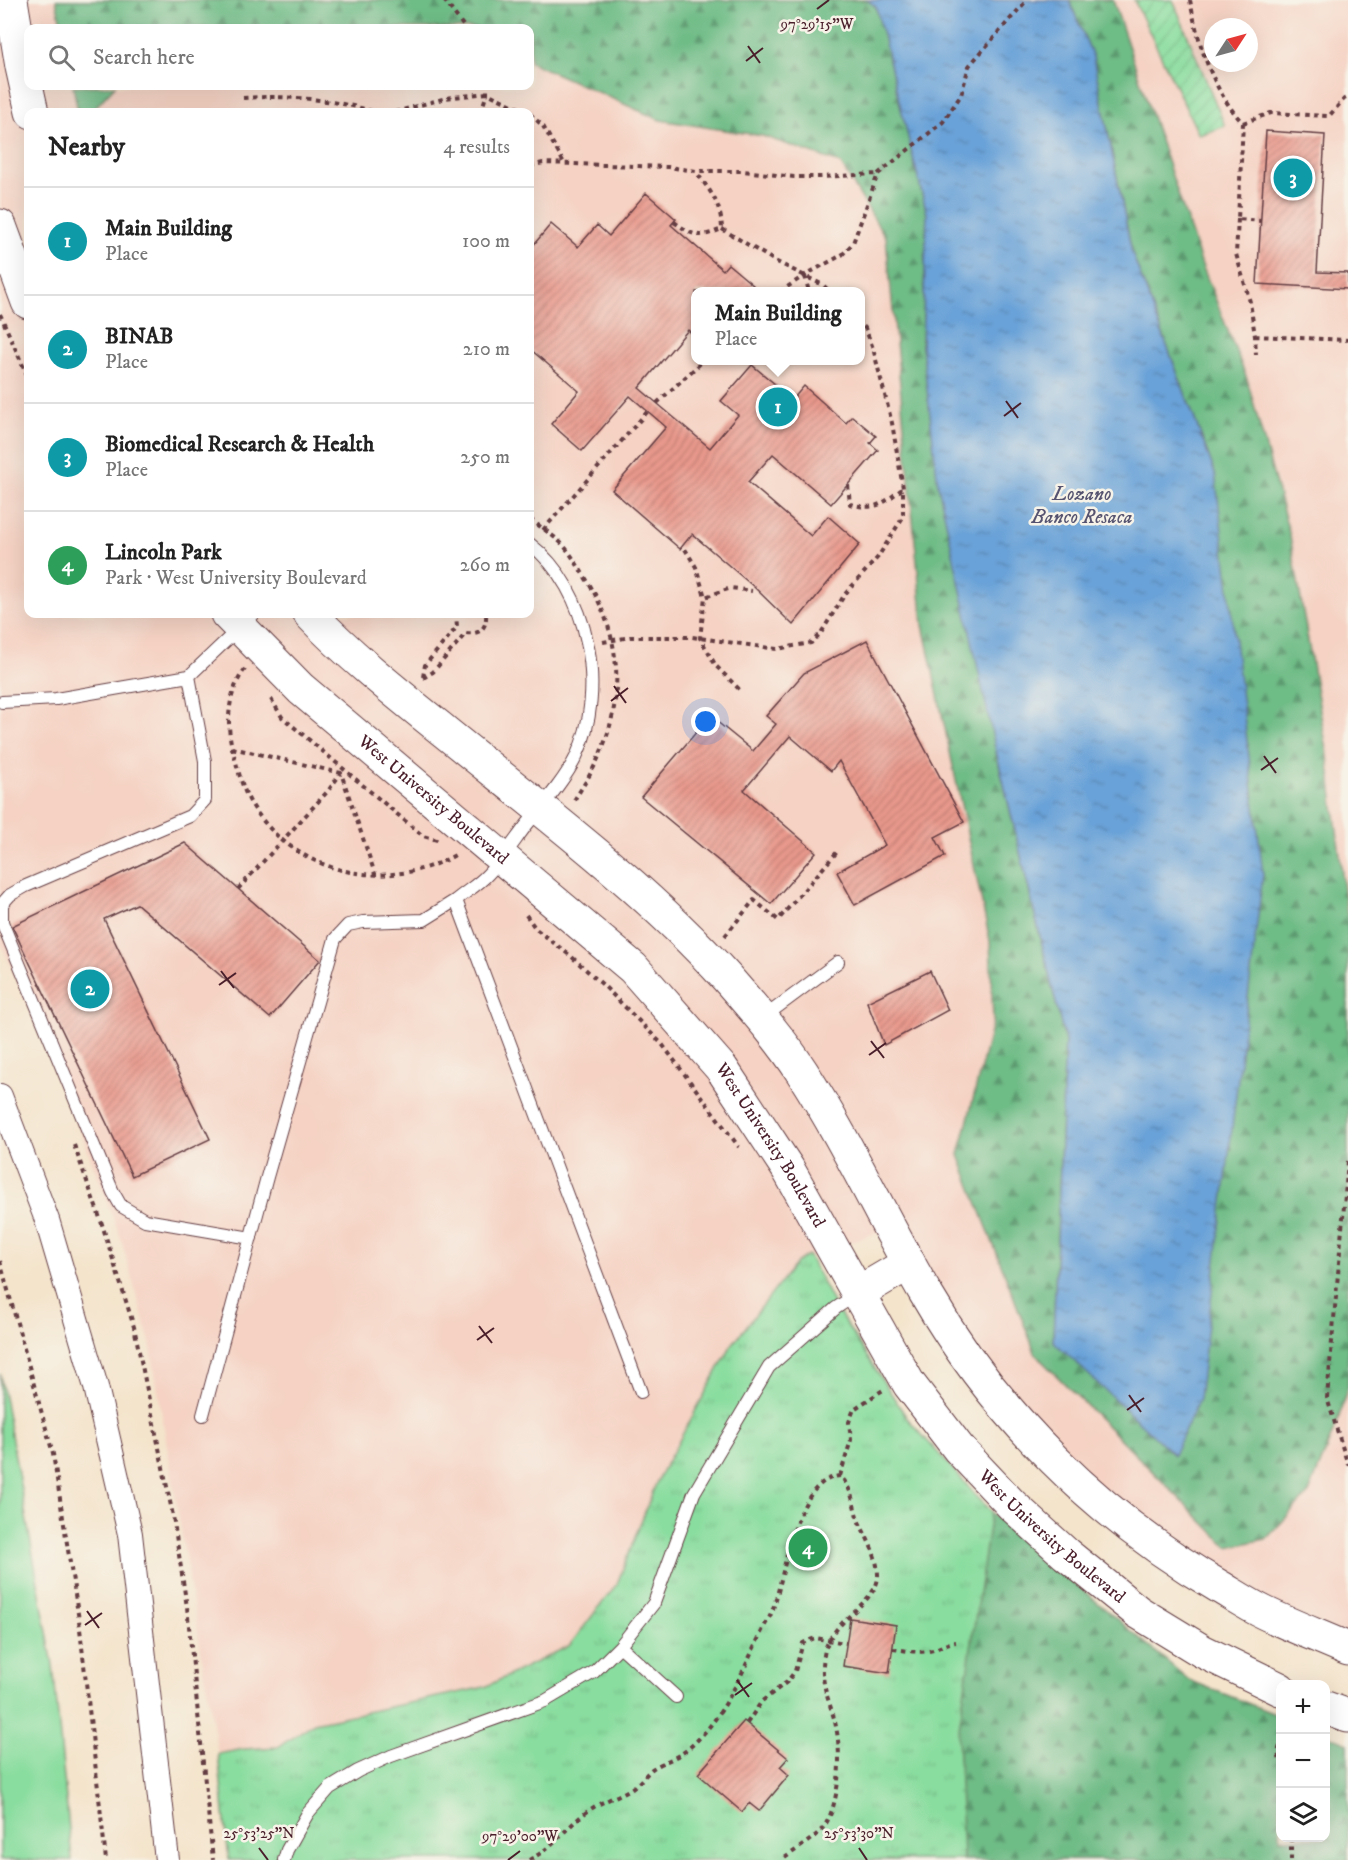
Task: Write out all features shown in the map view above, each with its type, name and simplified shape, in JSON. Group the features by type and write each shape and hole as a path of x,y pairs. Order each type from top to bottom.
{"main road":[{"path":"11,0 24,76"},
{"path":"27,90 31,108"},
{"path":"0,226 24,291"},
{"name":"West University Boulevard","path":"240,618 301,688 633,968 722,1069 788,1169 909,1384 959,1449 1012,1505 1066,1554 1138,1612 1202,1651 1276,1687"},
{"path":"314,618 350,654 661,910 762,1018 799,1068 830,1118 926,1295 973,1367 1028,1433 1074,1480 1130,1527 1184,1566 1264,1612 1348,1649"},
{"path":"858,1293 909,1263"},
{"path":"1330,1709 1348,1716"}],"street":[{"path":"0,1096 47,1220 96,1387 130,1534 167,1860"}],"lane":[{"path":"203,1415 335,939 348,925 363,922 424,920 456,900 488,874 502,858 576,757 587,724 591,687 588,643 579,613 560,577 534,548"},
{"path":"2,702 56,699 189,676 240,618"},
{"path":"189,676 205,761 205,800 190,816 26,886 10,895 2,904 2,922 113,1192 121,1206 145,1220 251,1238"},
{"path":"456,900 641,1392"},
{"path":"762,1018 838,962"},
{"path":"284,1860 287,1850 308,1813 330,1788 358,1771 391,1756 545,1701 594,1672 621,1646 654,1603 694,1492 769,1367 836,1308 858,1293"},
{"path":"621,1646 676,1697"}],"path":[{"path":"444,0 462,24"},
{"path":"786,287 842,255 853,243 878,174 944,122 961,95 969,66 1027,0"},
{"path":"1190,0 1206,62 1229,108 1243,123 1236,254 1250,302 1256,355"},
{"path":"482,108 487,93"},
{"path":"410,108 446,98 487,93 518,108"},
{"path":"243,98 271,96 317,99 362,108"},
{"path":"1243,123 1271,113 1329,116 1348,97"},
{"path":"534,118 543,126 564,164"},
{"path":"534,165 668,167 696,171 743,171 794,177 878,174"},
{"path":"696,171 715,197 721,212 722,229"},
{"path":"1238,219 1261,221"},
{"path":"674,222 693,236 706,235 722,229"},
{"path":"722,229 775,261 825,287"},
{"path":"805,275 808,287"},
{"path":"0,314 24,368"},
{"path":"588,643 630,637 664,636 700,638 777,649 811,644 821,633 845,594 878,557 903,517 903,488 892,423 873,348 865,328"},
{"path":"1255,336 1348,340"},
{"path":"657,403 699,365"},
{"path":"544,530 648,411"},
{"path":"848,485 850,504 867,508 885,502 903,488"},
{"path":"685,549 696,567 705,597 700,638 716,666 739,689"},
{"path":"705,597 731,588 752,591"},
{"path":"456,618 457,627 424,665 423,678 433,672 466,633 474,634 481,631 486,624 486,618"},
{"path":"252,671 247,666 241,675 230,705 229,733 238,772 249,800 261,817 284,840 316,861 361,875 412,872 441,863 461,851 456,846"},
{"path":"270,696 282,717 343,771 423,836 445,843"},
{"path":"232,748 343,771"},
{"path":"238,889 328,791 343,771"},
{"path":"343,771 375,874"},
{"path":"725,936 754,900 778,920 837,852"},
{"path":"523,910 536,929 604,986 662,1044 746,1154"},
{"path":"71,1138 101,1221 134,1327 169,1495 188,1618 213,1860"},
{"path":"1348,1161 1327,1398 1348,1465"},
{"path":"0,1261 53,1454 79,1620 106,1860"},
{"path":"879,1381 890,1397"},
{"path":"840,1476 851,1440 849,1422 854,1409 884,1390"},
{"path":"529,1860 541,1854 588,1811 633,1787 653,1769 686,1750 713,1723 734,1690 772,1610 783,1566 806,1501 819,1485 830,1477 840,1476 846,1481 856,1515 871,1547 878,1574 876,1586 870,1596 839,1625 825,1651 824,1688 836,1724 838,1766 836,1794 830,1815 823,1828 782,1860"},
{"path":"747,1723 762,1701 787,1682 795,1671 803,1642 815,1638 846,1643"},
{"path":"892,1649 919,1652 933,1650 945,1643 956,1642"},
{"path":"1291,1842 1291,1860"}],"shaded area":[{"path":"0,0 1348,0 1348,1635 1284,1610 1157,1534 1090,1481 975,1348 902,1223 796,1263 731,1346 657,1481 616,1586 569,1646 485,1687 314,1723 278,1747 244,1749 218,1754 150,1343 120,1236 78,1125 0,941"}],"green space":[{"path":"56,0 867,0 876,6 927,214 922,346 995,747 1065,1041 1053,1341 1215,473 1132,253 1093,57 1069,0 1113,0 1202,265 1247,379 1290,536 1328,756 1348,923 1348,1386 1338,1420 1309,1493 1266,1539 1228,1547 1036,1355 959,1155 993,1020 990,941 923,625 886,238 840,163 763,136 660,120 534,64 534,24 61,24"},
{"path":"1134,0 1173,0 1225,126 1199,135"},
{"path":"74,90 111,90 95,108 77,108"},
{"path":"808,1255 836,1308 907,1418 991,1512 958,1735 963,1860 229,1860 218,1754 244,1749 278,1747 314,1723 485,1687 569,1646 617,1584 657,1481 731,1346 796,1263"},
{"path":"0,1374 53,1665 72,1860 0,1860"},
{"path":"991,1512 1189,1680 1276,1714 1276,1842 1330,1842 1330,1736 1348,1743 1348,1860 963,1860 958,1735"}],"water":[{"name":"Lozano Banco Resaca","path":"867,0 1069,0 1093,57 1132,253 1215,473 1263,874 1199,1399 1174,1455 1053,1341 1065,1041 995,747 938,485 922,346 927,214 876,7"}],"building":[{"path":"1266,131 1325,135 1317,272 1348,273 1348,289 1257,284"},
{"path":"646,193 676,219 671,225 723,270 728,264 753,285 751,287 691,287 691,333 688,330 639,388 710,448 738,415 721,401 752,365 793,399 804,386 846,423 852,416 876,436 870,443 878,450 831,504 773,454 748,482 811,536 828,516 860,544 793,625 754,587 692,534 680,549 612,490 666,427 630,396 582,451 551,424 579,391 534,352 534,244 551,224 578,247 597,225 609,236"},
{"path":"867,640 964,822 935,837 945,856 855,905 837,872 885,845 839,761 831,771 790,736 744,790 816,852 771,904 641,797 710,716 753,751 776,724 766,716 804,673"},
{"path":"185,843 320,960 270,1018 137,904 104,919 210,1139 132,1176 12,926"},
{"path":"930,971 948,1010 884,1045 867,1002"},
{"path":"850,1618 896,1625 889,1673 843,1666"},
{"path":"744,1721 788,1758 780,1767 789,1775 759,1811 749,1803 742,1812 698,1774"}],"place":[{"name":"Biomedical Research & Health","path":"1293,178"},
{"name":"Main Building","path":"778,407"},
{"name":"BINAB","path":"90,989"},
{"name":"Lincoln Park","path":"808,1548"}]}
